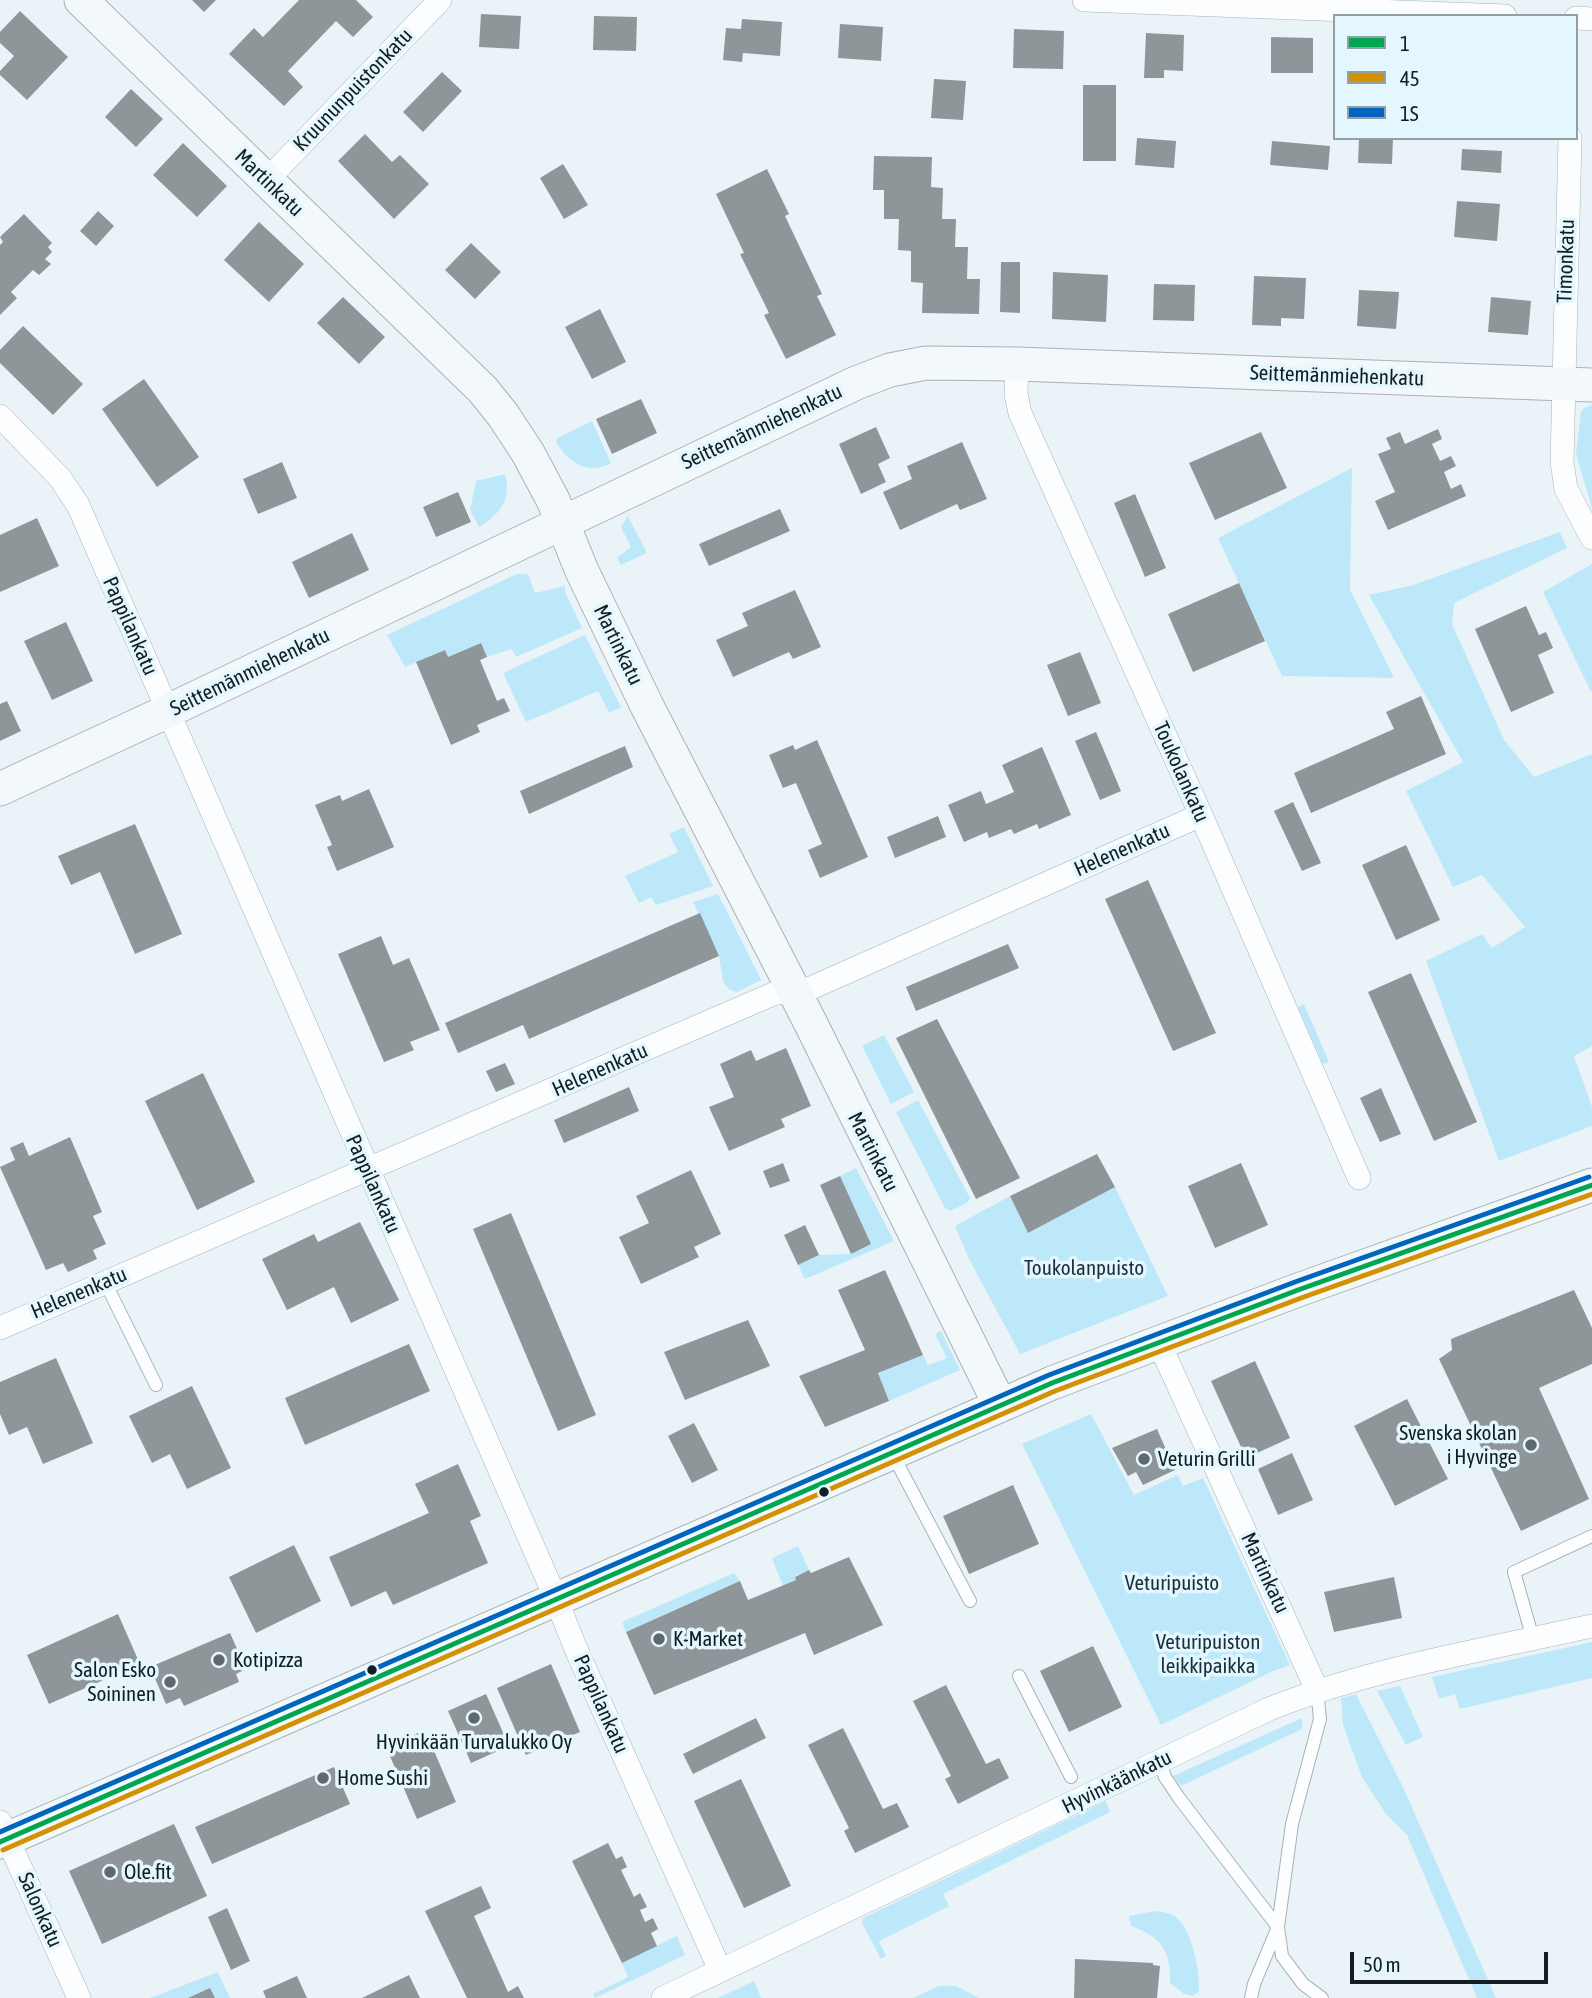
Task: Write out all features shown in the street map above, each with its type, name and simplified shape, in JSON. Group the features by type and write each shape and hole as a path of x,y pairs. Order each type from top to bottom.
{"street":[{"name":"Martinkatu","path":"81,0 483,390 528,453 647,705 1000,1405"},
{"name":"Kruununpuistonkatu","path":"266,181 440,0"},
{"path":"1084,0 1452,14"},
{"name":"Timonkatu","path":"1570,140 1578,384 1562,462 1566,489 1592,538"},
{"name":"Seittemänmiehenkatu","path":"0,789 856,383 890,370 926,363 1017,364 1578,384"},
{"name":"Toukolankatu","path":"1017,364 1016,394 1020,413 1201,815 1359,1178"},
{"name":"Pappilankatu","path":"0,416 60,478 78,506 582,1662 720,1970"},
{"name":"Helenenkatu","path":"0,1328 774,994 811,988 1201,815"},
{"path":"3,1834 556,1599 1052,1383 1298,1290 1592,1185"},
{"name":"Martinkatu","path":"1159,1343 1317,1690"},
{"name":"Hyvinkäänkatu","path":"663,1998 1269,1709 1317,1690 1592,1626"},
{"name":"Salonkatu","path":"3,1834 79,1998"}],"lane":[{"path":"105,1282 156,1385"},
{"path":"891,1452 970,1601"},
{"path":"1533,1639 1514,1572 1592,1536"},
{"path":"1019,1676 1071,1777"},
{"path":"1251,1998 1254,1984 1278,1927 1292,1824 1320,1719 1317,1690"},
{"path":"1160,1762 1165,1777 1179,1798 1278,1927 1282,1956 1303,1984 1322,1998"}],"green space":[{"path":"1592,405 1592,508 1576,454 1581,412"},
{"path":"592,421 611,463 603,467 579,465 566,456 556,442 557,438"},
{"path":"1352,468 1350,590 1394,678 1282,676 1218,538"},
{"path":"505,474 507,491 502,506 492,518 479,527 470,510 476,481"},
{"path":"628,516 647,553 621,565 617,558 631,547 621,527"},
{"path":"1560,532 1567,548 1454,603 1452,624 1504,740 1534,777 1592,754 1592,1046 1574,1056 1592,1107 1592,1126 1499,1161 1426,961 1482,934 1492,948 1525,927 1482,875 1453,887 1406,791 1463,762 1369,595 1413,585"},
{"path":"1592,564 1592,691 1591,692 1543,592"},
{"path":"517,574 528,574 535,593 565,586 565,592 582,628 516,657 512,649 487,657 481,643 448,657 444,650 405,667 387,635"},
{"path":"585,635 621,707 609,713 598,691 526,722 503,673"},
{"path":"684,827 713,886 656,905 651,897 639,903 625,876 678,852 669,834"},
{"path":"718,894 761,980 737,992 730,990 723,982 719,956 693,902"},
{"path":"1304,1004 1329,1062 1323,1064 1298,1007"},
{"path":"884,1035 914,1092 891,1104 862,1046"},
{"path":"918,1100 970,1198 967,1203 950,1211 945,1208 896,1112"},
{"path":"856,1168 894,1241 805,1279 798,1265 819,1255 851,1254 871,1244 840,1176"},
{"name":"Toukolanpuisto","path":"1115,1187 1168,1296 1020,1354 969,1259 955,1226 1010,1196 1028,1233"},
{"path":"941,1331 960,1370 889,1401 878,1373 923,1355 928,1365 947,1358 935,1334"},
{"name":"Veturipuisto","path":"1091,1414 1134,1495 1178,1475 1183,1486 1203,1478 1290,1665 1161,1725 1022,1444"},
{"path":"798,1546 809,1570 795,1576 796,1580 783,1586 772,1558"},
{"path":"734,1573 740,1581 626,1632 622,1622"},
{"path":"1592,1642 1592,1678 1460,1709 1455,1694 1439,1699 1432,1677"},
{"path":"1400,1686 1423,1737 1406,1745 1377,1691"},
{"path":"1356,1694 1403,1787 1496,1998 1477,1998 1407,1835 1386,1814 1362,1777 1343,1725 1341,1698"},
{"path":"1302,1718 1302,1729 1181,1786 1173,1776"},
{"path":"1106,1801 1110,1812 943,1894 949,1906 879,1941 886,1956 881,1959 862,1923 863,1918"},
{"path":"1155,1911 1175,1916 1187,1932 1197,1964 1199,1984 1199,1992 1192,1996 1184,1994 1170,1983 1166,1954 1157,1941 1151,1935 1131,1926 1129,1916"},
{"path":"677,1936 685,1955 595,1998 593,1994 628,1977 622,1963"},
{"path":"218,1972 230,1998 150,1998"},
{"path":"754,1981 761,1998 718,1998"},
{"path":"939,1986 956,1986 979,1998 913,1998"}],"building":[{"path":"192,0 216,0 204,12"},
{"path":"299,0 356,0 373,17 353,37 336,21 288,71 303,87 284,106 229,54 254,28 263,37"},
{"path":"20,11 68,57 27,100 0,75 0,71 14,56 0,43 0,32"},
{"path":"481,14 521,16 519,49 479,47"},
{"path":"594,16 637,17 636,51 593,50"},
{"path":"742,19 782,22 780,56 743,53 742,62 723,60 726,28 741,29"},
{"path":"840,24 883,27 881,61 838,58"},
{"path":"1014,29 1064,31 1063,69 1013,68"},
{"path":"1146,33 1184,35 1183,71 1164,70 1164,78 1144,78"},
{"path":"1271,37 1313,38 1313,73 1271,73"},
{"path":"442,72 462,91 423,132 403,112"},
{"path":"934,79 966,81 963,120 931,118"},
{"path":"1083,85 1116,85 1116,161 1083,161"},
{"path":"131,89 163,119 136,147 105,117"},
{"path":"365,134 392,162 400,155 429,184 394,219 338,161"},
{"path":"1137,138 1176,141 1174,168 1135,165"},
{"path":"1359,140 1393,140 1392,164 1358,163"},
{"path":"1272,141 1330,146 1328,170 1270,165"},
{"path":"183,143 227,186 197,217 153,175"},
{"path":"1462,149 1502,151 1501,173 1461,170"},
{"path":"874,156 932,157 931,187 943,188 942,219 956,219 955,247 968,247 967,279 980,279 979,314 922,313 923,283 911,282 911,251 898,250 899,219 884,219 884,190 873,190"},
{"path":"563,164 588,205 564,219 540,178"},
{"path":"767,169 789,214 785,216 822,294 817,296 836,335 786,359 764,315 769,313 740,254 744,253 716,194"},
{"path":"1457,201 1500,204 1497,241 1454,237"},
{"path":"98,211 114,226 96,246 80,231"},
{"path":"24,214 52,243 48,247 52,252 45,259 51,264 39,275 33,270 11,292 17,298 0,315 0,245 3,242 0,237"},
{"path":"259,222 304,264 269,302 224,260"},
{"path":"471,243 501,272 475,299 445,270"},
{"path":"1001,262 1020,262 1020,313 1000,312"},
{"path":"1053,272 1108,275 1106,322 1052,319"},
{"path":"1254,276 1306,278 1304,319 1281,318 1281,326 1252,325"},
{"path":"1154,284 1195,285 1194,321 1153,320"},
{"path":"1359,290 1399,292 1396,329 1357,326"},
{"path":"343,297 385,337 359,364 317,323"},
{"path":"1491,297 1531,301 1528,335 1488,332"},
{"path":"600,309 626,362 592,379 565,327"},
{"path":"23,326 83,384 53,415 0,363 0,350"},
{"path":"144,379 199,457 157,487 102,409"},
{"path":"641,399 657,433 612,454 596,419"},
{"path":"876,427 890,458 878,464 886,482 861,494 839,444"},
{"path":"1438,429 1442,439 1432,444 1440,461 1451,456 1456,466 1444,472 1451,489 1461,484 1466,496 1388,530 1375,501 1395,492 1378,454 1391,449 1386,438 1400,432 1405,444"},
{"path":"1261,432 1287,488 1215,520 1189,463"},
{"path":"962,442 987,499 960,510 957,504 900,530 883,492 912,479 907,466"},
{"path":"282,462 297,498 258,514 243,479"},
{"path":"458,492 471,522 436,537 423,507"},
{"path":"1135,494 1166,568 1145,577 1114,503"},
{"path":"780,509 790,531 709,566 699,544"},
{"path":"37,518 59,566 0,592 0,535"},
{"path":"352,533 369,570 309,598 292,562"},
{"path":"1239,583 1265,641 1193,672 1168,614"},
{"path":"795,590 821,647 793,659 789,652 733,677 716,640 748,626 742,613"},
{"path":"1526,606 1539,635 1546,632 1553,648 1538,655 1554,693 1511,712 1475,629"},
{"path":"66,622 93,681 52,700 24,641"},
{"path":"481,643 487,657 480,660 497,701 504,698 510,711 477,725 480,732 451,745 416,662 445,650 448,657"},
{"path":"1080,652 1101,703 1068,716 1047,665"},
{"path":"1421,696 1446,754 1311,813 1294,773 1394,729 1386,712"},
{"path":"7,701 21,731 0,741 0,704"},
{"path":"1096,732 1121,791 1100,800 1075,741"},
{"path":"817,740 868,857 820,878 808,850 822,844 796,783 783,788 769,755 793,745 795,750"},
{"path":"625,746 633,767 529,814 520,791"},
{"path":"1042,747 1071,815 1039,829 1037,824 1014,834 1011,829 989,838 987,832 964,842 948,805 981,791 986,804 1014,792 1002,765"},
{"path":"369,789 394,847 337,871 327,847 332,845 315,805 340,795 342,801"},
{"path":"1293,802 1321,863 1302,871 1274,811"},
{"path":"938,816 946,837 895,858 887,837"},
{"path":"135,824 182,934 135,954 100,872 71,885 58,856"},
{"path":"1406,845 1440,920 1396,940 1362,865"},
{"path":"1148,880 1216,1033 1173,1051 1105,899"},
{"path":"700,913 719,956 529,1039 523,1025 458,1053 445,1023"},
{"path":"381,936 393,965 409,958 440,1030 410,1042 414,1050 384,1062 338,954"},
{"path":"1008,944 1019,968 916,1011 906,987"},
{"path":"1411,973 1477,1122 1434,1141 1368,992"},
{"path":"937,1019 1020,1178 976,1199 896,1038"},
{"path":"786,1048 811,1106 781,1119 785,1127 729,1151 709,1107 734,1097 720,1064 751,1050 756,1061"},
{"path":"505,1063 515,1084 496,1092 486,1071"},
{"path":"203,1073 255,1182 197,1210 145,1101"},
{"path":"629,1087 639,1111 564,1143 554,1120"},
{"path":"1381,1088 1401,1134 1380,1142 1360,1098"},
{"path":"70,1137 102,1212 93,1216 106,1244 93,1250 97,1259 68,1272 63,1263 46,1270 0,1167 15,1160 10,1148 23,1142 29,1156"},
{"path":"1097,1154 1115,1187 1028,1233 1010,1196"},
{"path":"783,1163 790,1181 770,1188 763,1171"},
{"path":"1241,1163 1268,1225 1215,1248 1188,1186"},
{"path":"691,1170 721,1234 694,1247 699,1257 641,1284 619,1237 649,1223 636,1196"},
{"path":"840,1176 871,1244 851,1254 820,1185"},
{"path":"511,1213 596,1415 558,1431 473,1229"},
{"path":"360,1222 399,1300 351,1323 334,1287 287,1310 262,1259 314,1234 318,1242"},
{"path":"805,1225 819,1255 798,1265 784,1235"},
{"path":"885,1270 923,1355 878,1373 889,1401 825,1427 799,1376 865,1350 838,1290"},
{"path":"1574,1290 1592,1328 1592,1364 1539,1388 1589,1499 1521,1531 1439,1359 1452,1350 1451,1339"},
{"path":"748,1320 770,1366 685,1400 664,1352"},
{"path":"409,1344 430,1391 305,1445 285,1398"},
{"path":"56,1358 93,1443 43,1464 27,1427 9,1435 0,1414 0,1382"},
{"path":"1255,1361 1290,1438 1246,1458 1211,1381"},
{"path":"192,1386 231,1468 187,1489 170,1454 152,1463 129,1416"},
{"path":"1407,1399 1448,1479 1395,1506 1354,1426"},
{"path":"694,1423 718,1470 692,1483 668,1436"},
{"name":"Veturin Grilli","path":"1157,1429 1175,1470 1143,1485 1136,1472 1128,1476 1112,1448"},
{"path":"1292,1453 1313,1500 1278,1515 1258,1469"},
{"path":"458,1464 481,1516 470,1521 488,1563 393,1605 386,1591 351,1607 329,1557 429,1513 415,1484"},
{"path":"1013,1485 1039,1544 969,1574 943,1516"},
{"path":"294,1545 321,1601 256,1633 229,1577"},
{"path":"849,1557 883,1625 814,1655 805,1633 654,1695 626,1632 740,1581 748,1600 796,1580 795,1577 809,1570 811,1573"},
{"path":"1394,1577 1402,1618 1334,1632 1324,1592"},
{"path":"118,1614 140,1664 49,1704 27,1655"},
{"path":"230,1633 246,1669 236,1674 239,1682 184,1706 180,1698 166,1704 150,1667"},
{"path":"1093,1646 1122,1707 1069,1732 1040,1671"},
{"path":"551,1664 580,1732 526,1755 497,1688"},
{"path":"946,1685 986,1764 999,1758 1009,1778 958,1804 945,1779 951,1776 913,1701"},
{"path":"486,1694 509,1746 471,1763 448,1711"},
{"path":"756,1718 766,1738 693,1774 683,1754"},
{"path":"843,1728 883,1809 897,1803 909,1827 855,1853 844,1831 849,1828 808,1745"},
{"path":"425,1730 456,1802 417,1819 386,1747"},
{"path":"334,1767 350,1804 212,1864 195,1827"},
{"path":"741,1779 791,1886 744,1908 694,1801"},
{"path":"174,1824 207,1896 102,1944 69,1871"},
{"path":"608,1843 616,1859 622,1856 627,1867 621,1870 634,1897 640,1893 647,1907 640,1910 645,1922 653,1918 658,1929 651,1933 657,1946 622,1963 572,1861"},
{"path":"481,1886 491,1908 474,1916 508,1992 518,1986 524,1998 467,1998 425,1911"},
{"path":"227,1908 250,1961 231,1970 208,1917"},
{"path":"1075,1959 1153,1963 1160,1966 1157,1998 1074,1998"},
{"path":"409,1975 420,1998 362,1998"},
{"path":"297,1976 307,1998 266,1998 263,1991"},
{"path":"210,1988 215,1998 188,1998"}],"transit line":[{"name":"1S","path":"0,1832 1049,1375 1295,1282 1589,1177"},
{"name":"1","path":"0,1842 1052,1383 1298,1290 1592,1185"},
{"name":"45","path":"3,1850 1055,1391 1301,1298 1592,1194"}],"place":[{"name":"Svenska skolan i Hyvinge","path":"1531,1445"},
{"name":"Veturin Grilli","path":"1144,1459"},
{"name":"K-Market","path":"659,1639"},
{"name":"Kotipizza","path":"219,1660"},
{"name":"Salon Esko Soininen","path":"170,1682"},
{"name":"Hyvinkään Turvalukko Oy","path":"474,1718"},
{"name":"Home Sushi","path":"323,1778"},
{"name":"Ole.fit","path":"110,1872"}],"park label":[{"name":"Veturipuiston leikkipaikka","path":"1208,1654"}]}
